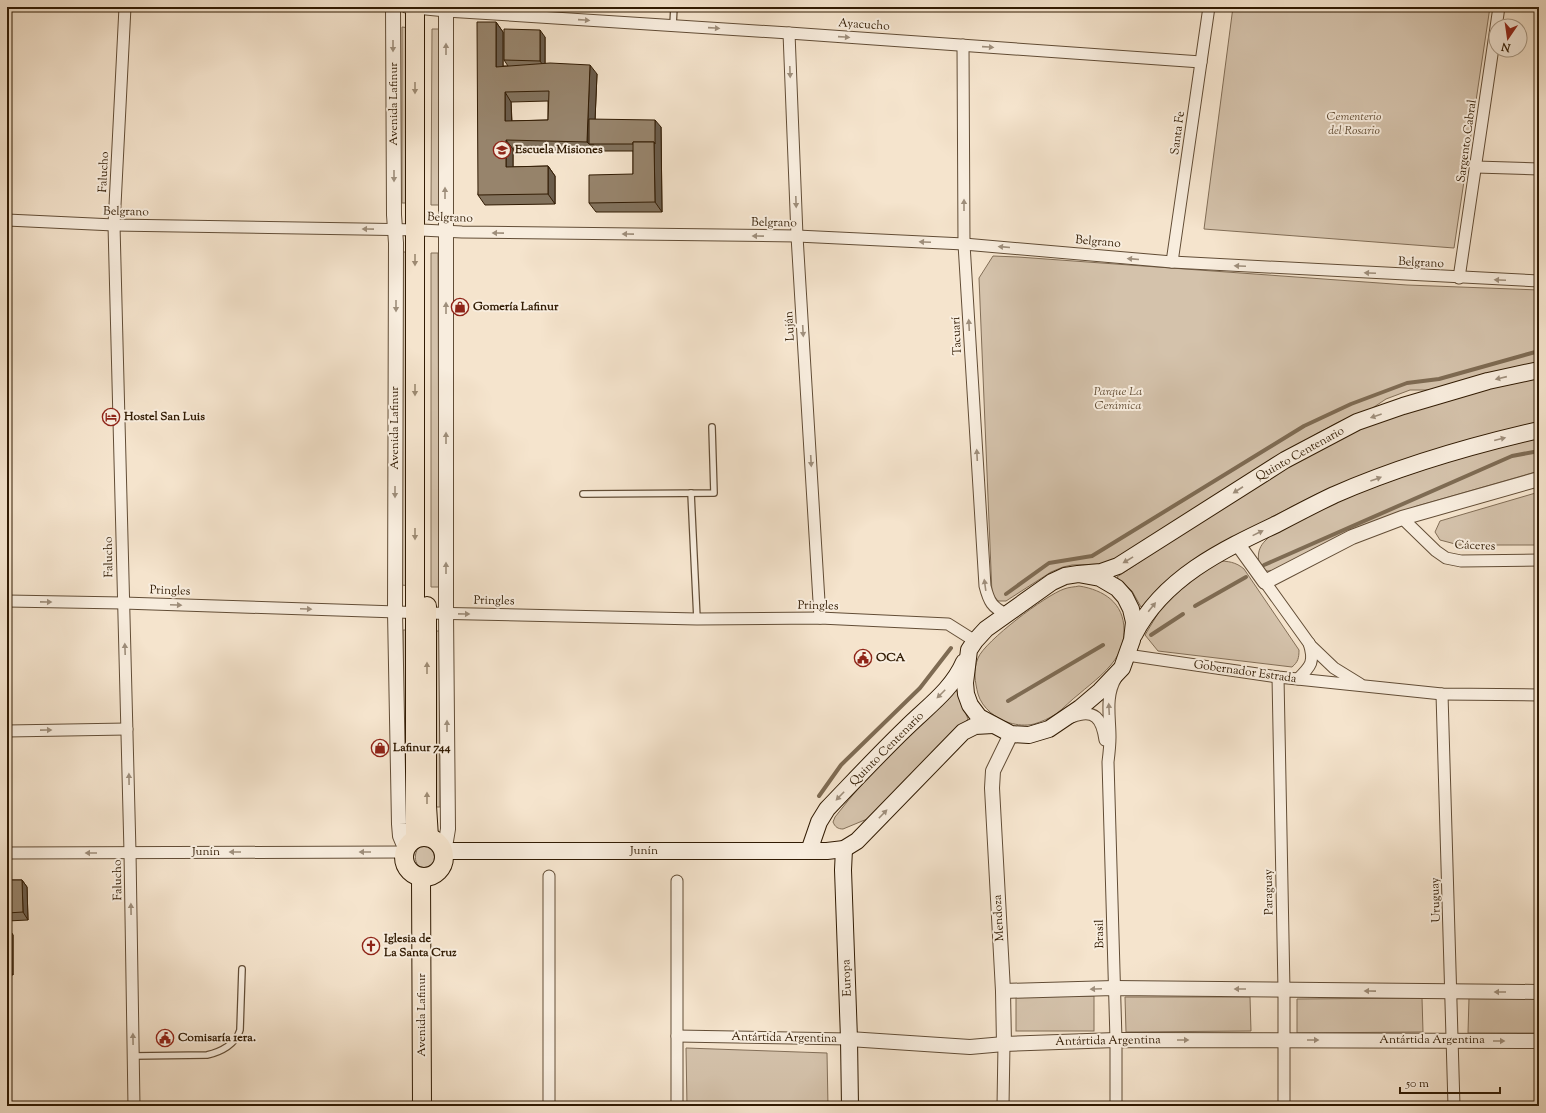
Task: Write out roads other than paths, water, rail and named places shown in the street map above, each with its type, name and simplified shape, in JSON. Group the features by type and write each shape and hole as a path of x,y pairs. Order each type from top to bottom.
{"main road":[{"name":"Avenida Lafinur","path":"418,8 421,230 421,612 427,806 423,846"},
{"name":"Quinto Centenario","path":"809,851 819,822 827,809 949,686 959,673 972,645 986,629 1052,582 1065,576 1101,572 1118,566 1152,546 1285,460 1356,422 1403,406 1488,381 1539,370"},
{"path":"972,645 965,683 966,694 970,705 979,717 1011,734 1029,735 1049,729 1080,708 1100,690 1125,662 1132,640 1141,622 1153,606 1172,586 1202,563 1237,543 1334,495 1436,457 1495,440 1539,430"},
{"path":"1078,574 1100,578 1117,588 1125,597 1131,609 1134,622 1132,640"},
{"path":"844,849 856,841 963,732 975,726 993,725"},
{"path":"423,846 443,862 437,872 427,877 416,876 408,870 404,862 423,846"},
{"name":"Junín","path":"423,846 809,851 844,849"},
{"name":"Europa","path":"844,849 850,1106"},
{"name":"Avenida Lafinur","path":"421,877 422,1106"}],"street":[{"name":"Falucho","path":"125,7 114,225 130,852 134,1106"},
{"name":"Avenida Lafinur","path":"393,7 395,230 395,612 398,824 400,836 423,846"},
{"name":"Santa Fe","path":"1172,262 1209,7"},
{"name":"Sargento Cabral","path":"1459,278 1499,7"},
{"name":"Ayacucho","path":"418,8 1201,62"},
{"path":"423,846 446,841 448,829 446,613 446,9"},
{"name":"Luján","path":"789,33 797,236 820,618"},
{"name":"Tacuarí","path":"963,45 964,244 985,586 988,598 996,609 1006,614"},
{"path":"1476,167 1539,169"},
{"name":"Belgrano","path":"7,220 114,225 421,230 446,232 797,236 964,244 1172,262 1539,281"},
{"path":"1265,582 1352,537 1402,518 1539,479"},
{"name":"Cáceres","path":"1402,518 1436,551 1446,558 1461,561 1539,560"},
{"name":"Gobernador Estrada","path":"1237,543 1309,643 1334,668 1364,686"},
{"name":"Pringles","path":"7,601 697,619 820,618 948,624 972,645"},
{"path":"1298,679 1309,668 1313,656 1309,643"},
{"name":"Gobernador Estrada","path":"1125,662 1442,694 1539,695"},
{"name":"Brasil","path":"1116,1106 1116,1040 1108,762 1110,739 1109,698 1113,683 1125,662"},
{"name":"Paraguay","path":"1278,677 1284,990 1284,1106"},
{"name":"Uruguay","path":"1442,694 1452,992 1454,1106"},
{"name":"Brasil","path":"1049,729 1078,715 1087,714 1094,716 1099,719 1103,727 1108,762"},
{"path":"7,731 127,729"},
{"name":"Mendoza","path":"1003,1106 1003,991 992,788 994,771 1011,734"},
{"name":"Junín","path":"7,853 423,846"},
{"path":"549,876 549,1106"},
{"path":"677,881 677,1106"},
{"path":"1003,991 1114,988 1539,992"},
{"name":"Antártida Argentina","path":"677,1036 849,1039 970,1047 1004,1044 1116,1040 1539,1040"}],"lane":[{"path":"673,25 674,7"},
{"path":"583,494 714,493 712,427"},
{"path":"691,494 697,619"},
{"path":"133,1056 207,1055 231,1044 237,1038 240,1030 242,969"}],"waterway":[{"path":"1006,594 1049,563 1092,556 1304,426 1351,404 1407,383 1439,379 1539,351"},
{"path":"1264,565 1512,456 1539,451"},
{"path":"1195,606 1246,577"},
{"path":"1151,635 1183,614"},
{"path":"1008,701 1103,645"},
{"path":"819,796 841,765 920,688 951,648"}],"place":[{"name":"Escuela Misiones","path":"502,150"},
{"name":"Gomería Lafinur","path":"460,307"},
{"name":"Hostel San Luis","path":"111,417"},
{"name":"OCA","path":"863,658"},
{"name":"Lafinur 744","path":"380,748"},
{"name":"Iglesia de La Santa Cruz","path":"371,946"},
{"name":"Comisaría 1era.","path":"165,1038"}],"park label":[{"name":"Cementerio del Rosario","path":"1354,124"},
{"name":"Parque La Cerámica","path":"1118,399"}]}
